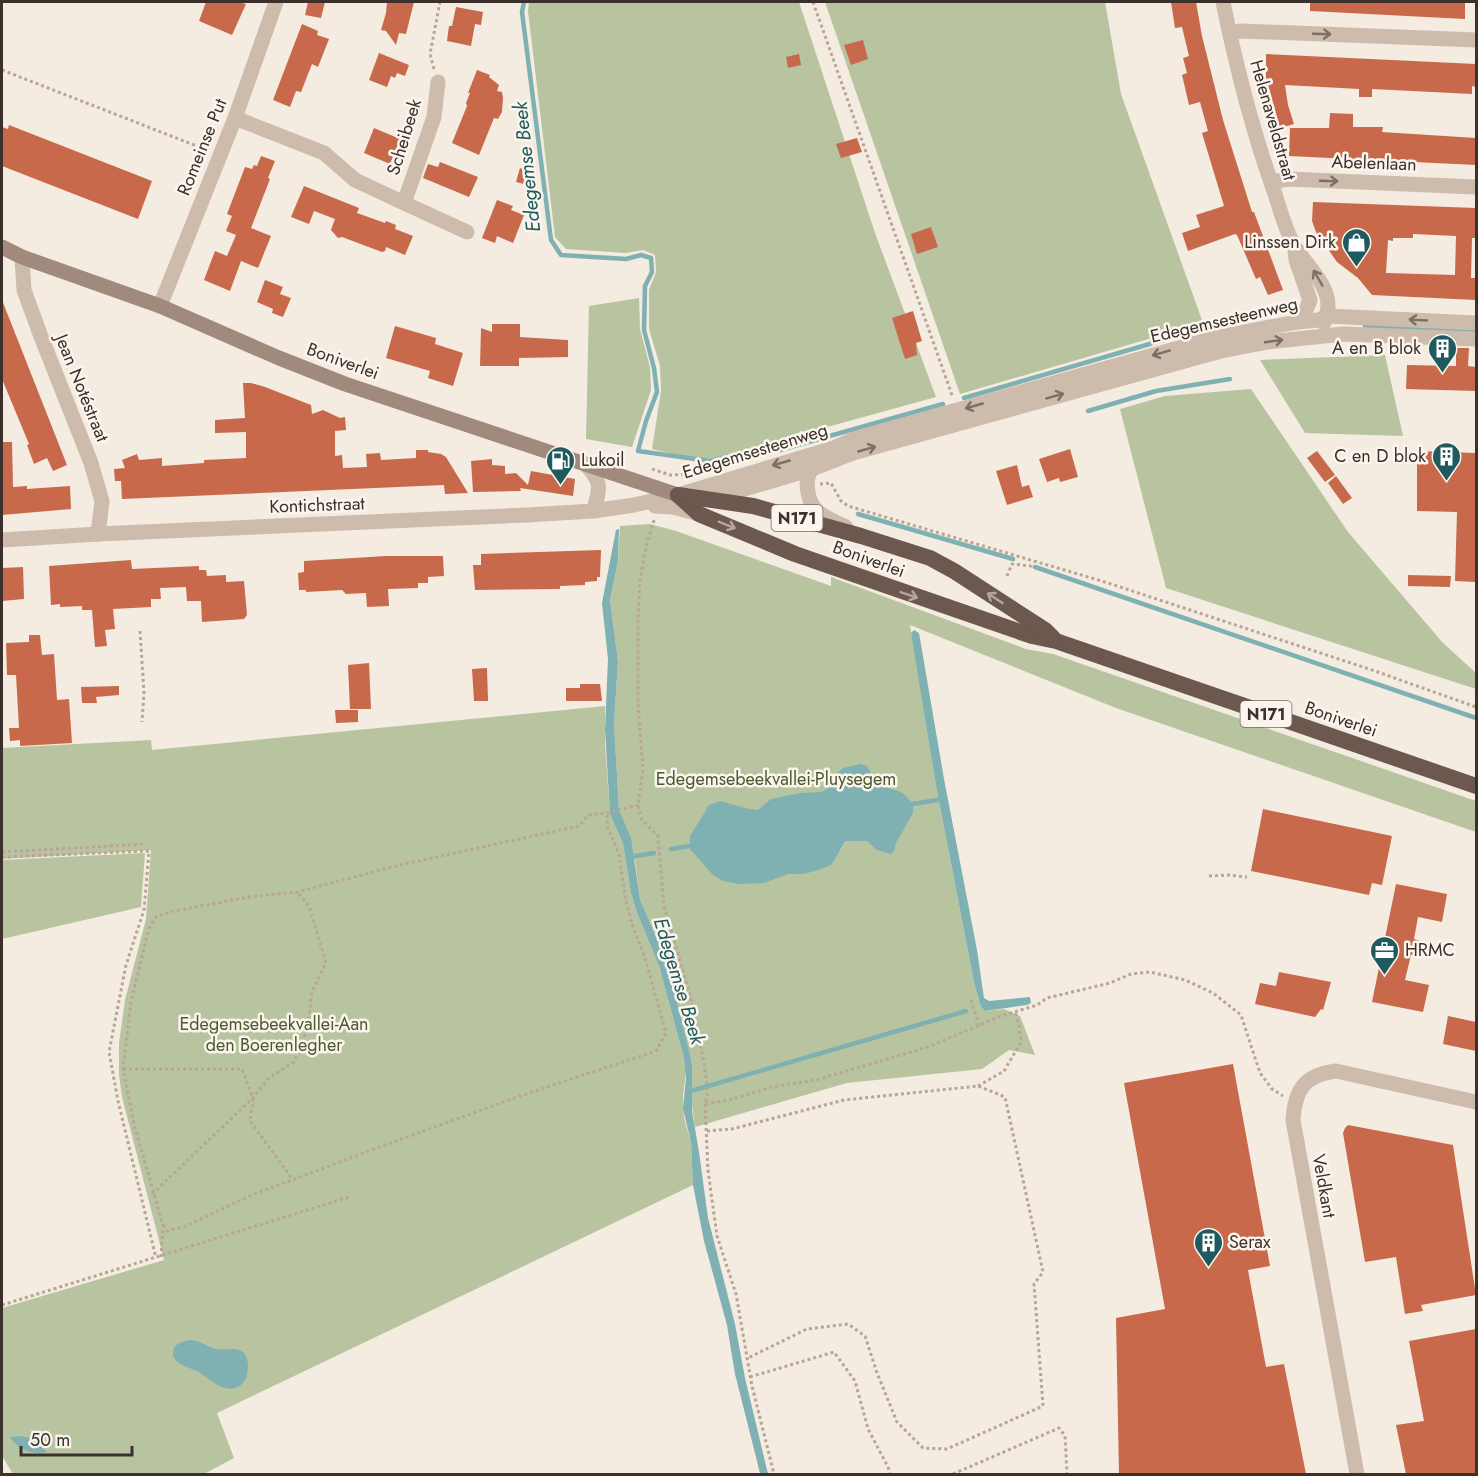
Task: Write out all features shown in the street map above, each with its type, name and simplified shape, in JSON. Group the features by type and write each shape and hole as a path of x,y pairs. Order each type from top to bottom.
{"highway":[{"name":"Boniverlei","path":"678,495 699,514 795,554 1032,636 1056,641 1476,786"},
{"name":"Boniverlei","path":"678,495 753,506 930,558 1045,630 1056,641"}],"main road":[{"name":"Boniverlei","path":"2,247 22,257 160,306 345,384 678,495"}],"street":[{"name":"Romeinse Put","path":"160,306 235,118 276,2"},
{"name":"Helenaveldstraat","path":"1223,2 1246,106 1270,182 1295,247 1296,260 1310,300 1305,312 1297,322"},
{"path":"1230,33 1241,31 1476,40"},
{"name":"Scheibeek","path":"404,203 434,117 438,82"},
{"name":"Scheibeek","path":"235,118 324,153 355,180 467,232"},
{"name":"Abelenlaan","path":"1270,182 1288,179 1476,187"},
{"name":"Helenaveldstraat","path":"1295,247 1315,272 1326,292 1327,316"},
{"name":"Jean Notéstraat","path":"22,257 24,290 91,463 102,501 98,534"},
{"name":"Edegemsesteenweg","path":"678,495 731,493 812,469 874,447 1184,360 1297,322 1318,320 1327,316 1476,322"},
{"name":"Edegemsesteenweg","path":"1302,338 1322,325 1327,316"},
{"name":"Edegemsesteenweg","path":"678,495 834,448 857,438 1218,337 1302,338 1343,334 1476,339"},
{"path":"584,463 596,475 599,487 593,511"},
{"path":"807,486 808,475 812,469"},
{"name":"Boniverlei","path":"807,486 810,505 819,513 861,536"},
{"name":"Kontichstraat","path":"2,540 593,511 678,495"},
{"name":"Kontichstraat","path":"634,505 673,507 699,514"},
{"path":"1294,1104 1305,1082 1322,1073 1336,1071 1476,1102"},
{"name":"Veldkant","path":"1294,1104 1293,1120 1357,1474"}],"path":[{"path":"438,82 430,54 440,2"},
{"path":"813,2 957,410"},
{"path":"2,70 219,155"},
{"path":"807,486 831,483 841,501 848,506 1116,586 1375,671 1476,707"},
{"path":"655,517 640,579 638,704 643,769 638,805 642,820 658,837 664,906 691,999 708,1092 705,1104 708,1170 717,1236 736,1294 750,1377 774,1474"},
{"path":"1007,576 1012,564 1031,566 1032,562"},
{"path":"140,632 144,693 142,722"},
{"path":"161,1257 162,1225 127,1096 123,1069 131,1002 149,928 156,917 169,912 249,897 297,892 400,865 579,826 588,815 638,805"},
{"path":"162,1225 167,1231 186,1226 252,1195 517,1097 656,1051 666,1034 648,968 633,927 623,887 619,854 607,826 608,812"},
{"path":"2,852 145,844"},
{"path":"2,857 149,851 144,910 126,965 109,1052 118,1101 156,1258"},
{"path":"1209,876 1227,874 1247,877"},
{"path":"152,1194 253,1098 269,1078 294,1062 302,1046 312,992 326,963 309,906 297,892"},
{"path":"140,926 149,928"},
{"path":"705,1104 729,1100 772,1087 816,1080 859,1068 928,1047 1015,1011 1037,1005 1047,998 1110,983 1131,974 1150,972 1185,980 1214,993 1241,1015 1260,1073 1272,1089 1294,1104"},
{"path":"971,1000 979,1026"},
{"path":"707,1131 732,1129 844,1100 978,1086 1004,1071 1021,1042 1015,1011"},
{"path":"123,1069 242,1069 253,1098 250,1121 293,1180"},
{"path":"747,1358 807,1329 848,1324 865,1336 897,1422 923,1448 947,1449 1043,1406 1034,1284 1043,1272 1005,1097 978,1086"},
{"path":"2,1305 349,1197"},
{"path":"750,1377 834,1352 855,1381 868,1429 890,1474"},
{"path":"953,1474 1059,1428 1065,1436 1067,1474"}],"green space":[{"path":"529,2 799,2 875,233 936,397 711,459 685,457 652,449 661,391 660,366 649,329 649,290 656,272 655,255 643,250 626,253 566,249 555,237 528,11"},
{"path":"825,2 1105,2 1121,94 1203,323 960,394"},
{"path":"639,298 640,329 650,367 651,390 632,447 586,439 589,306"},
{"path":"1385,355 1403,436 1305,433 1260,360"},
{"path":"1251,389 1348,532 1443,643 1476,673 1476,689 1166,588 1120,409 1165,396"},
{"name":"Edegemsebeekvallei-Pluysegem","path":"650,524 676,531 831,586 831,577 1026,649 1053,654 1476,801 1476,832 1116,708 910,625 936,786 975,987 981,1007 985,1011 1004,1009 1020,1016 1035,1055 1009,1050 982,1069 847,1083 695,1127 691,1098 692,1065 674,989 664,956 640,899 635,861 619,810 614,723 618,661 610,600 618,561 620,526"},
{"name":"Edegemsebeekvallei-Aan den Boerenlegher","path":"605,706 610,814 623,844 631,893 659,966 684,1058 686,1071 683,1097 684,1118 691,1142 693,1185 217,1413 234,1458 204,1474 13,1474 2,1456 2,1308 164,1260 122,1097 119,1075 119,1043 125,1000 146,919 151,850 2,859 2,748 151,740 152,750"},
{"path":"145,853 141,907 2,939 2,860"}],"water":[{"path":"619,529 618,561 610,600 618,661 614,723 619,810 631,838 640,899 664,956 690,1055 692,1111 708,1218 735,1324 745,1378 768,1474 760,1474 735,1374 727,1325 704,1241 693,1185 691,1142 683,1109 686,1078 684,1058 659,966 631,893 623,844 610,814 605,729 608,659 602,603 616,530"},
{"path":"914,630 919,633 984,998 989,1001 1030,997 1031,1003 1027,1005 985,1011 981,1007 975,987 936,786 911,633"},
{"path":"860,764 867,766 877,784 903,793 913,804 913,813 891,854 877,850 867,841 845,841 832,864 822,869 804,874 788,874 764,883 740,884 723,881 713,875 690,849 690,836 709,805 720,801 758,810 771,799 800,793 822,792 836,783 836,774 843,768"},
{"path":"190,1340 216,1349 237,1350 245,1354 248,1368 243,1383 232,1389 221,1387 178,1362 174,1358 174,1348"},
{"path":"10,1437 30,1438 47,1452 36,1453 26,1450"}],"building":[{"path":"206,2 246,4 232,35 199,21"},
{"path":"308,2 325,2 321,18 305,15"},
{"path":"387,2 414,2 406,34 399,33 396,45 386,31 381,30"},
{"path":"1171,2 1196,2 1223,120 1252,212 1254,212 1283,290 1268,295 1260,277 1256,279 1235,234 1188,251 1182,233 1200,227 1196,215 1224,206 1202,133 1208,131 1200,102 1189,105 1182,75 1187,73 1183,58 1189,56 1182,27 1175,28"},
{"path":"1310,2 1465,2 1465,19 1310,11"},
{"path":"456,7 483,12 481,25 475,24 471,46 447,41 449,26 452,26"},
{"path":"302,24 318,31 317,35 329,39 318,67 312,64 301,92 296,91 290,107 273,100"},
{"path":"863,40 868,59 851,65 844,45"},
{"path":"379,53 409,65 405,76 397,73 395,78 391,76 387,87 369,80"},
{"path":"799,54 801,65 788,68 786,57"},
{"path":"1266,54 1476,64 1476,87 1472,86 1472,94 1372,89 1372,97 1359,97 1359,89 1285,85 1294,124 1280,128 1266,77"},
{"path":"477,70 490,75 489,77 499,85 497,91 502,92 503,98 502,112 498,119 494,118 479,155 452,143 467,106 470,93 468,93"},
{"path":"1330,113 1353,114 1353,127 1383,127 1382,132 1476,138 1476,165 1289,156 1290,128 1329,128"},
{"path":"9,125 152,181 138,219 2,166 2,127 8,129"},
{"path":"374,128 400,139 390,164 364,153"},
{"path":"857,138 862,152 841,158 836,144"},
{"path":"261,156 275,161 251,228 271,236 258,268 241,261 230,291 204,280 215,251 227,256 236,235 226,231 232,216 227,214 245,167 252,169 254,165 257,166"},
{"path":"440,162 478,177 469,197 423,178 428,164 438,167"},
{"path":"520,168 532,172 528,185 516,182"},
{"path":"304,186 359,208 357,213 396,225 395,229 413,236 405,255 386,247 382,252 342,237 338,238 331,230 335,219 314,211 309,224 291,217"},
{"path":"497,200 513,206 511,210 524,215 513,243 497,236 495,243 482,238"},
{"path":"1313,202 1476,208 1476,238 1472,238 1471,278 1476,278 1476,300 1372,295 1358,278 1337,262 1316,232 1312,221","holes":["1413,234 1456,236 1455,275 1386,273 1388,240 1413,238"]},
{"path":"931,227 938,247 917,254 911,234"},
{"path":"265,280 283,287 280,294 291,298 283,317 272,313 273,309 257,302"},
{"path":"2,300 67,465 53,471 47,458 34,464 27,445 29,444 2,379"},
{"path":"913,311 922,341 916,343 917,355 905,359 892,318"},
{"path":"492,324 520,324 520,337 568,340 568,357 519,358 519,366 480,366 481,328 492,332"},
{"path":"395,326 436,338 435,344 463,353 453,386 428,378 430,371 386,358"},
{"name":"A en B blok","path":"1456,348 1469,348 1468,366 1476,367 1476,391 1406,389 1407,365 1456,366"},
{"path":"243,383 265,387 311,405 312,414 323,410 340,418 345,417 346,430 335,431 335,456 342,455 343,468 367,467 366,454 380,453 381,460 416,458 416,450 428,450 428,452 446,457 468,493 445,494 444,485 122,499 121,481 115,481 114,469 125,468 122,460 137,454 139,460 162,458 162,466 204,463 204,460 246,458 246,432 215,433 215,420 245,418"},
{"path":"2,442 12,442 13,487 27,486 27,489 70,486 71,509 2,515"},
{"path":"1070,449 1078,477 1060,482 1059,478 1047,482 1039,459"},
{"path":"1317,451 1335,475 1325,482 1307,458"},
{"name":"C en D blok","path":"1417,451 1476,453 1476,582 1455,581 1457,512 1417,511"},
{"path":"492,459 492,465 505,466 505,474 516,473 528,485 531,471 575,479 573,496 520,488 521,491 473,492 471,461"},
{"path":"1017,465 1022,487 1029,485 1033,497 1007,505 996,471"},
{"path":"1336,476 1352,498 1343,504 1328,483"},
{"path":"601,550 600,577 597,577 597,581 585,582 585,585 560,586 560,589 475,590 473,565 481,565 481,554"},
{"path":"386,556 443,556 444,576 428,577 428,583 418,583 418,588 388,589 389,606 367,607 366,593 346,594 342,590 306,592 306,590 299,590 298,573 304,572 304,561"},
{"path":"131,560 132,569 199,566 199,570 206,570 207,576 226,575 226,582 244,581 247,615 244,619 202,622 201,601 187,601 186,587 160,588 161,599 151,599 151,607 113,609 115,629 105,630 107,646 95,647 92,610 82,610 82,606 51,605 49,566"},
{"path":"23,567 24,599 2,601 2,568"},
{"path":"1408,575 1451,576 1450,587 1408,586"},
{"path":"29,635 40,635 42,655 54,654 57,700 69,699 72,743 20,746 20,740 10,741 9,728 19,728 16,675 7,675 6,643 29,642"},
{"path":"369,663 371,709 350,709 348,665"},
{"path":"487,668 488,701 474,701 472,669"},
{"path":"580,684 600,684 602,701 566,701 566,688 580,688"},
{"path":"119,686 119,695 96,697 97,703 82,703 81,687"},
{"path":"335,710 358,710 358,722 336,723"},
{"path":"1263,809 1392,836 1382,885 1372,883 1369,895 1251,871"},
{"path":"1396,884 1447,894 1442,922 1418,917 1414,939 1420,941 1417,956 1411,955 1405,980 1429,985 1423,1012 1372,1002"},
{"path":"1279,972 1331,982 1323,1010 1321,1009 1315,1017 1255,1004 1260,983 1276,986"},
{"path":"1448,1016 1476,1022 1476,1051 1443,1044"},
{"name":"Serax","path":"1233,1064 1270,1266 1248,1270 1266,1367 1284,1364 1306,1474 1119,1474 1116,1318 1165,1309 1124,1083"},
{"path":"1348,1125 1453,1145 1476,1295 1421,1305 1423,1311 1405,1314 1396,1257 1365,1262 1343,1133"},
{"path":"1476,1329 1476,1474 1406,1474 1396,1425 1424,1421 1409,1341"}],"waterway":[{"name":"Edegemse Beek","path":"524,2 522,12 551,240 561,255 626,259 641,255 651,258 652,272 645,286 644,330 654,368 657,392 638,451 710,461 758,449 780,450 943,404"},
{"path":"1365,326 1476,331"},
{"path":"964,398 1208,327"},
{"path":"1088,411 1156,391 1230,379"},
{"path":"858,514 1013,559"},
{"path":"1035,567 1476,718"},
{"path":"913,804 943,799"},
{"path":"671,849 690,846"},
{"path":"630,857 654,853"},
{"path":"691,1091 966,1011"}],"place":[{"name":"Linssen Dirk","path":"1357,268"},
{"name":"A en B blok","path":"1442,374"},
{"name":"C en D blok","path":"1447,482"},
{"name":"Lukoil","path":"560,486"},
{"name":"HRMC","path":"1384,976"},
{"name":"Serax","path":"1208,1268"}]}
